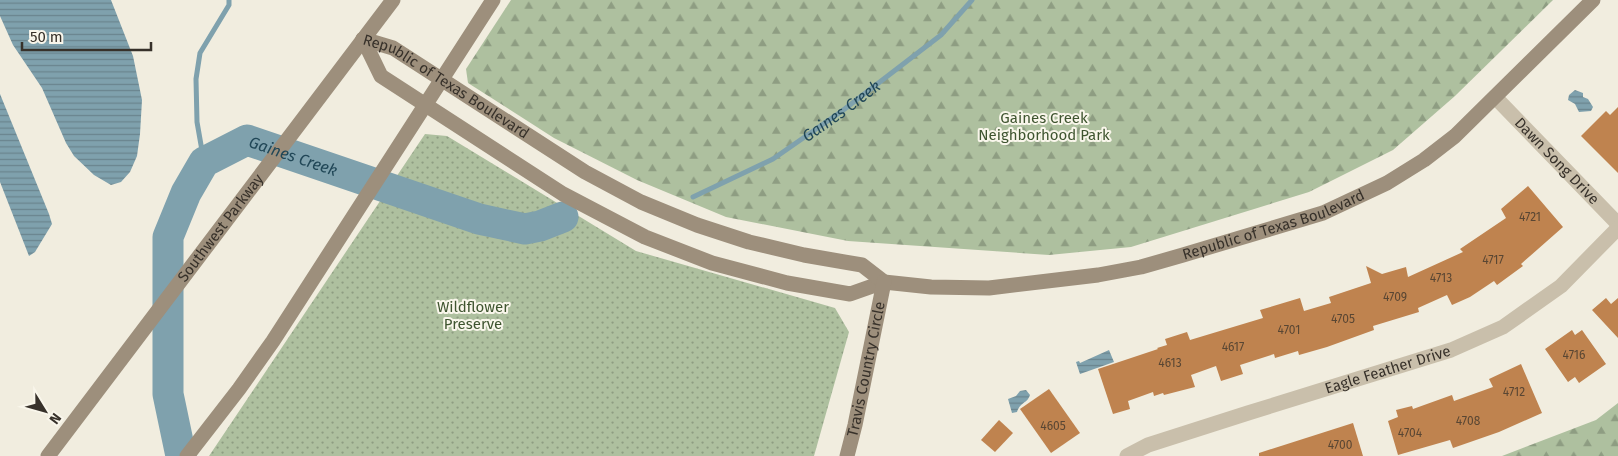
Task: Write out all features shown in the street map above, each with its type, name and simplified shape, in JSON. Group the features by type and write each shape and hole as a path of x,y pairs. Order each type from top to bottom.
{"street":[{"name":"Southwest Parkway","path":"48,456 393,0"},
{"path":"191,451 239,389 273,340 493,0"},
{"name":"Republic of Texas Boulevard","path":"363,39 380,76 563,194 645,237 712,263 787,283 850,294 884,282 931,287 989,288 1141,267 1323,213 1387,184 1424,160 1455,136 1593,0"},
{"name":"Republic of Texas Boulevard","path":"363,39 393,48 585,172 641,202 749,242 804,255 862,265 884,282"},
{"name":"Dawn Song Drive","path":"1495,97 1618,224"},
{"name":"Eagle Feather Drive","path":"1127,456 1148,445 1451,350 1503,327 1561,286 1618,228"},
{"name":"Travis Country Circle","path":"847,456 884,282"}],"green space":[{"name":"Gaines Creek Neighborhood Park","path":"511,0 1553,0 1455,96 1393,150 1309,192 1131,247 1049,255 848,241 726,217 637,180 554,138 468,83 466,69"},
{"name":"Wildflower Preserve","path":"425,134 447,136 636,251 835,308 849,332 814,456 209,456"},
{"path":"1618,403 1618,456 1502,456 1596,420"}],"water":[{"path":"0,0 111,0 133,56 142,100 137,156 130,172 121,182 111,185 94,175 74,156 66,143 42,88 13,45 0,16"},
{"path":"1575,90 1583,93 1583,97 1588,99 1593,107 1591,111 1579,112 1575,104 1568,100 1569,95"},
{"path":"0,94 52,224 35,252 29,256 0,182"},
{"path":"1109,350 1114,362 1080,374 1076,362 1079,361 1080,363"},
{"path":"1026,390 1030,395 1029,398 1020,406 1017,412 1012,413 1008,399 1016,396 1020,391"}],"building":[{"path":"1618,107 1618,173 1581,136 1606,111 1610,115"},
{"path":"1528,186 1563,227 1521,264 1523,266 1497,285 1494,281 1470,297 1452,305 1447,295 1418,308 1419,312 1373,326 1374,330 1327,347 1299,355 1298,351 1275,358 1274,354 1240,365 1243,374 1221,381 1216,366 1191,375 1195,387 1164,395 1163,393 1154,396 1153,392 1128,401 1130,409 1113,414 1098,369 1158,349 1167,345 1165,339 1187,332 1190,340 1263,318 1260,310 1300,298 1304,311 1331,303 1329,297 1371,283 1366,266 1382,274 1406,267 1408,277 1463,252 1460,249 1506,218 1501,209"},
{"path":"1606,298 1611,304 1618,298 1618,338 1592,310"},
{"path":"1572,330 1575,335 1582,330 1606,364 1579,383 1575,377 1568,382 1545,349"},
{"path":"1521,364 1542,413 1499,432 1453,448 1450,440 1398,455 1388,421 1398,417 1396,410 1412,406 1413,409 1452,395 1454,401 1493,387 1489,379"},
{"path":"1049,389 1080,433 1051,453 1020,409"},
{"path":"999,420 1013,433 995,452 981,440"},
{"path":"1353,423 1363,456 1259,456 1259,453"}],"waterway":[{"path":"204,162 197,122 196,79 200,53 229,5 229,0"},
{"name":"Gaines Creek","path":"693,197 773,159 842,111 941,35 972,0"},
{"name":"Gaines Creek","path":"181,456 168,394 168,237 186,193 204,162 247,140 479,219 525,229 540,226 563,217"}]}
